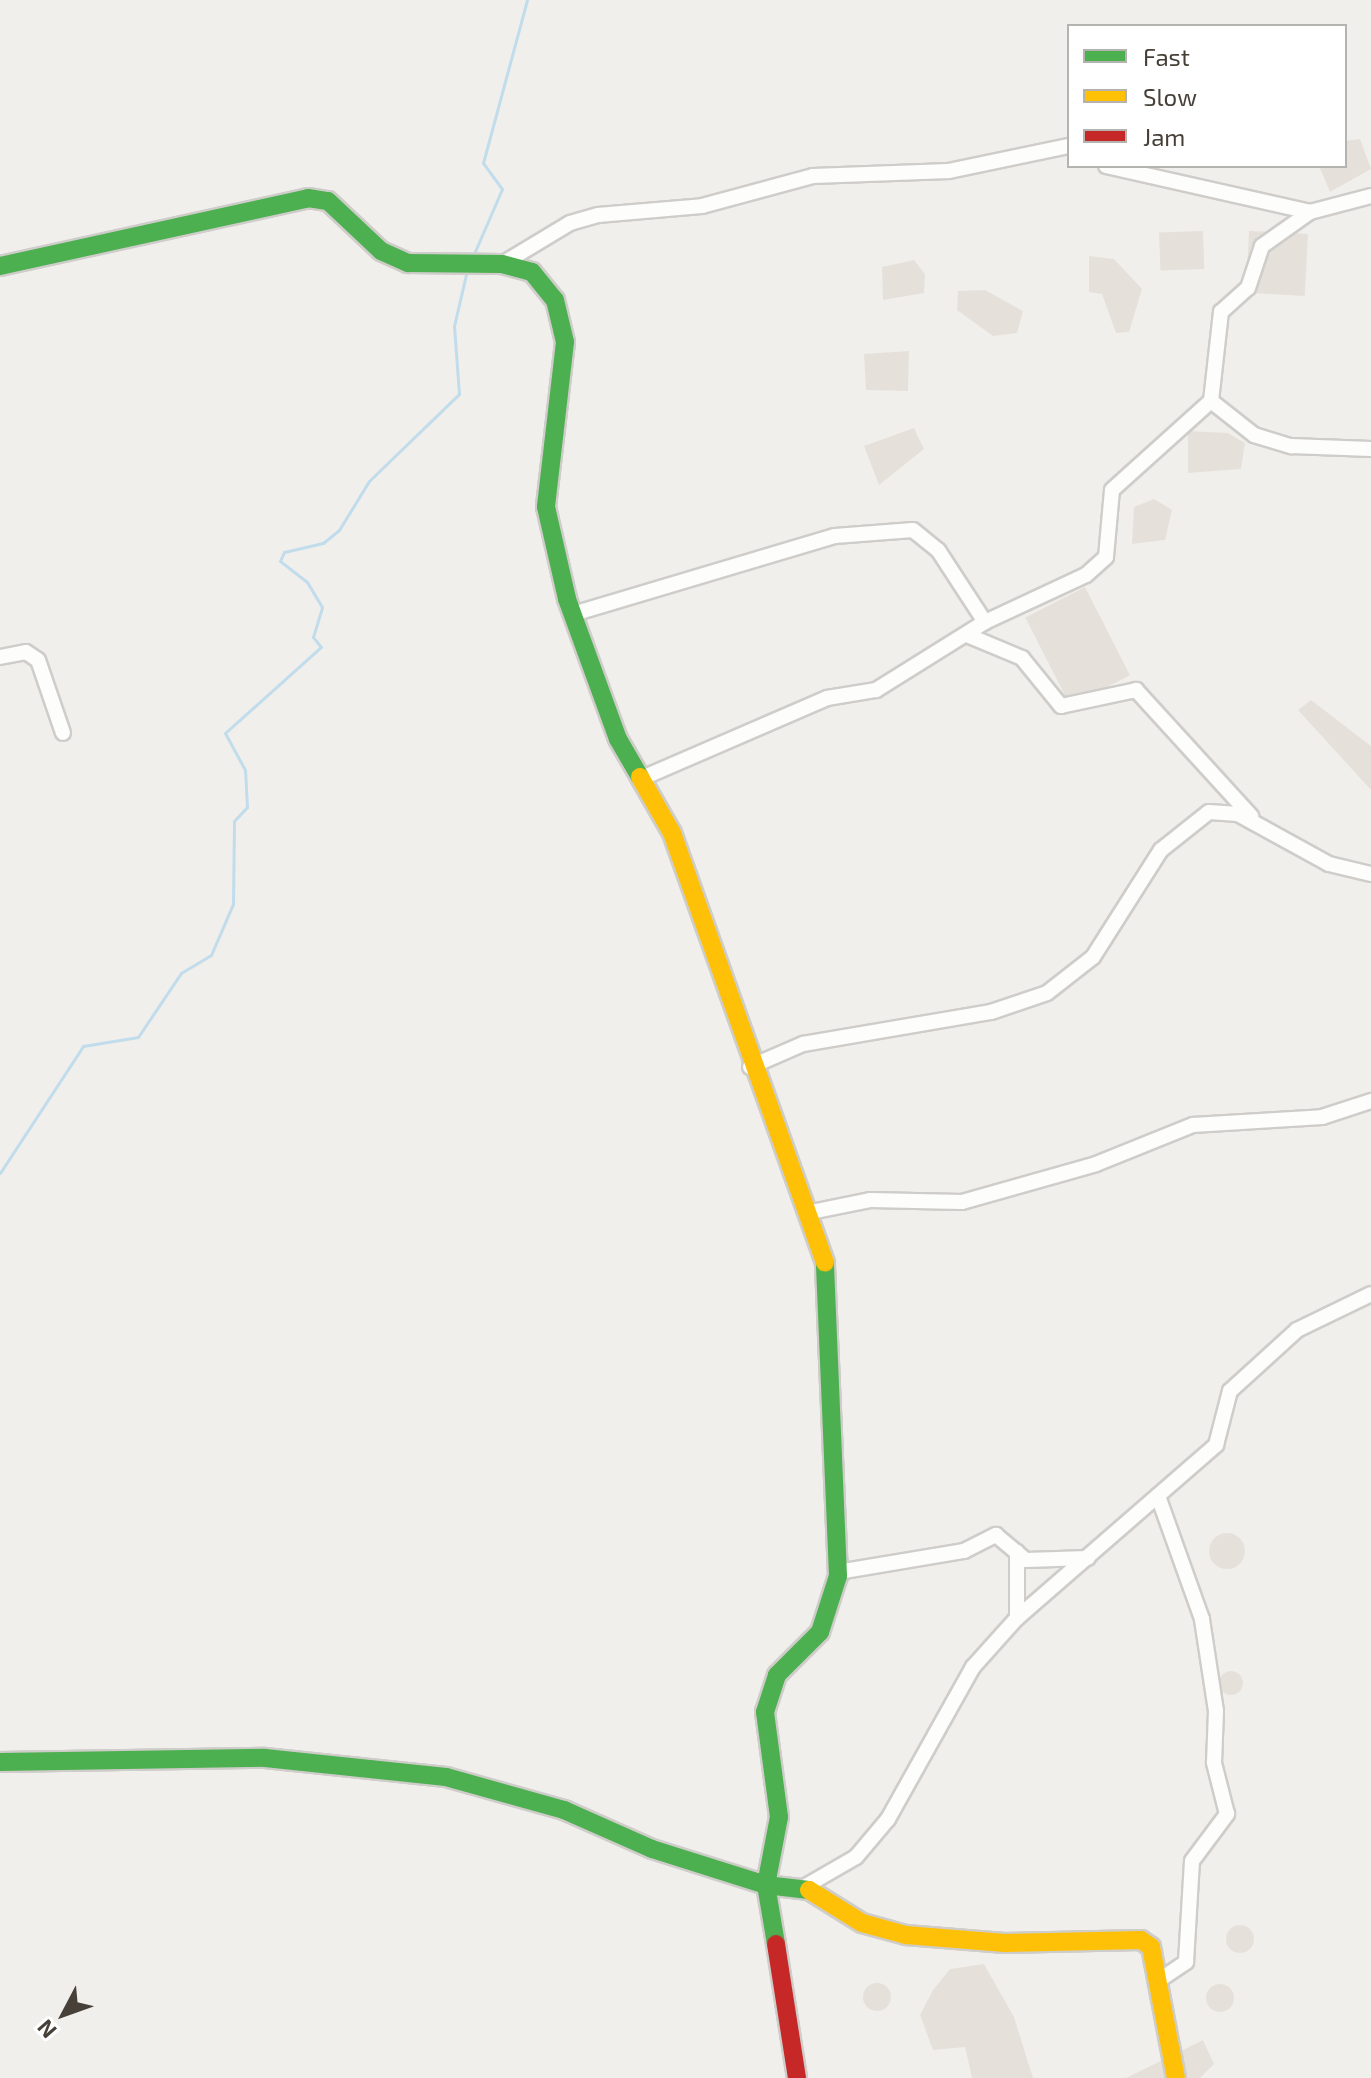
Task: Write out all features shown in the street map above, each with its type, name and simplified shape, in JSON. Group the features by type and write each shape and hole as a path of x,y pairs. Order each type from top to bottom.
{"street":[{"path":"502,264 570,223 598,215 702,206 813,176 949,171 1067,146"},
{"path":"1115,168 1310,212"},
{"path":"640,779 827,698 876,690 985,622 1086,575 1106,557 1112,490 1211,401 1221,312 1248,288 1262,246 1310,212 1371,196"},
{"path":"0,266 308,198 328,201 381,251 408,263 502,264 547,285 564,322 546,507 573,614 618,739 672,833 750,1067 811,1212 825,1264 838,1572 820,1632 777,1675 768,1698 779,1817 766,1885 797,2078"},
{"path":"1211,401 1254,435 1331,452 1371,449"},
{"path":"573,614 835,536 913,530 938,550 985,622"},
{"path":"967,635 1022,658 1061,706 1136,690 1257,822"},
{"path":"0,657 26,652 38,660 63,733"},
{"path":"750,1067 803,1044 991,1012 1047,993 1093,957 1161,850 1194,818 1221,810 1257,822 1329,864 1371,874"},
{"path":"811,1212 870,1200 962,1202 1071,1172 1193,1125 1322,1117 1371,1101"},
{"path":"804,1887 856,1857 888,1819 973,1667 1017,1618 1216,1445 1230,1391 1297,1330 1371,1294"},
{"path":"1158,1496 1202,1619 1216,1711 1214,1763 1227,1814 1192,1861 1186,1962 1158,1981"},
{"path":"838,1572 964,1551 996,1535 1017,1552 1043,1563 1088,1558"},
{"path":"1017,1552 1017,1618"},
{"path":"0,1762 265,1758 446,1777 564,1810 652,1849 766,1885 804,1887 862,1923 906,1935 1005,1943 1141,1940 1151,1947 1176,2078"}],"shaded area":[{"path":"1360,139 1371,169 1330,192 1320,168 1347,168 1347,141"},
{"path":"1203,231 1204,269 1160,271 1159,233"},
{"path":"1249,231 1308,234 1305,296 1246,293"},
{"path":"1089,256 1114,259 1142,289 1129,332 1116,333 1102,294 1089,292"},
{"path":"914,260 925,274 924,293 883,300 882,267"},
{"path":"985,290 1023,311 1017,333 993,336 957,310 958,291"},
{"path":"909,351 908,391 866,390 864,354"},
{"path":"914,428 924,449 879,485 864,446"},
{"path":"1188,431 1228,433 1245,443 1241,469 1188,473"},
{"path":"1154,499 1172,510 1165,540 1132,544 1134,507"},
{"path":"1085,587 1130,675 1070,706 1025,617"},
{"path":"1311,700 1371,746 1371,790 1298,710"},
{"path":"1227,1533 1240,1538 1245,1551 1240,1564 1227,1569 1214,1564 1209,1551 1214,1538"},
{"path":"1226,1671 1236,1671 1243,1678 1243,1688 1236,1695 1226,1695 1219,1688 1219,1678"},
{"path":"1240,1925 1250,1929 1254,1939 1250,1949 1240,1953 1230,1949 1226,1939 1230,1929"},
{"path":"984,1964 1014,2017 1033,2078 972,2078 965,2047 933,2050 920,2015 933,1990 950,1969"},
{"path":"877,1983 887,1987 891,1997 887,2007 877,2011 867,2007 863,1997 867,1987"},
{"path":"1220,1984 1230,1988 1234,1998 1230,2008 1220,2012 1210,2008 1206,1998 1210,1988"},
{"path":"1203,2040 1214,2064 1200,2078 1126,2078"}],"waterway":[{"path":"473,256 502,189 483,163 527,0"},
{"path":"0,1173 83,1046 138,1037 181,973 211,955 233,904 234,821 247,807 245,770 225,733 321,647 313,637 322,607 307,582 280,561 284,552 323,543 339,530 369,481 459,394 454,326 467,270"}],"traffic: fast":[{"path":"0,266 308,198 328,201 381,251 408,263 502,264 532,272 555,300 565,342 546,507 567,599 618,739 640,777"},
{"path":"776,1944 766,1885 779,1817 765,1712 777,1675 820,1632 838,1576 825,1263"},
{"path":"0,1762 265,1758 446,1777 564,1810 652,1849 766,1885 809,1890"}],"traffic: slow":[{"path":"640,777 672,833 825,1263"},
{"path":"809,1890 862,1923 906,1935 1005,1943 1141,1940 1151,1947 1176,2078"}],"traffic: jam":[{"path":"776,1944 797,2078"}]}
